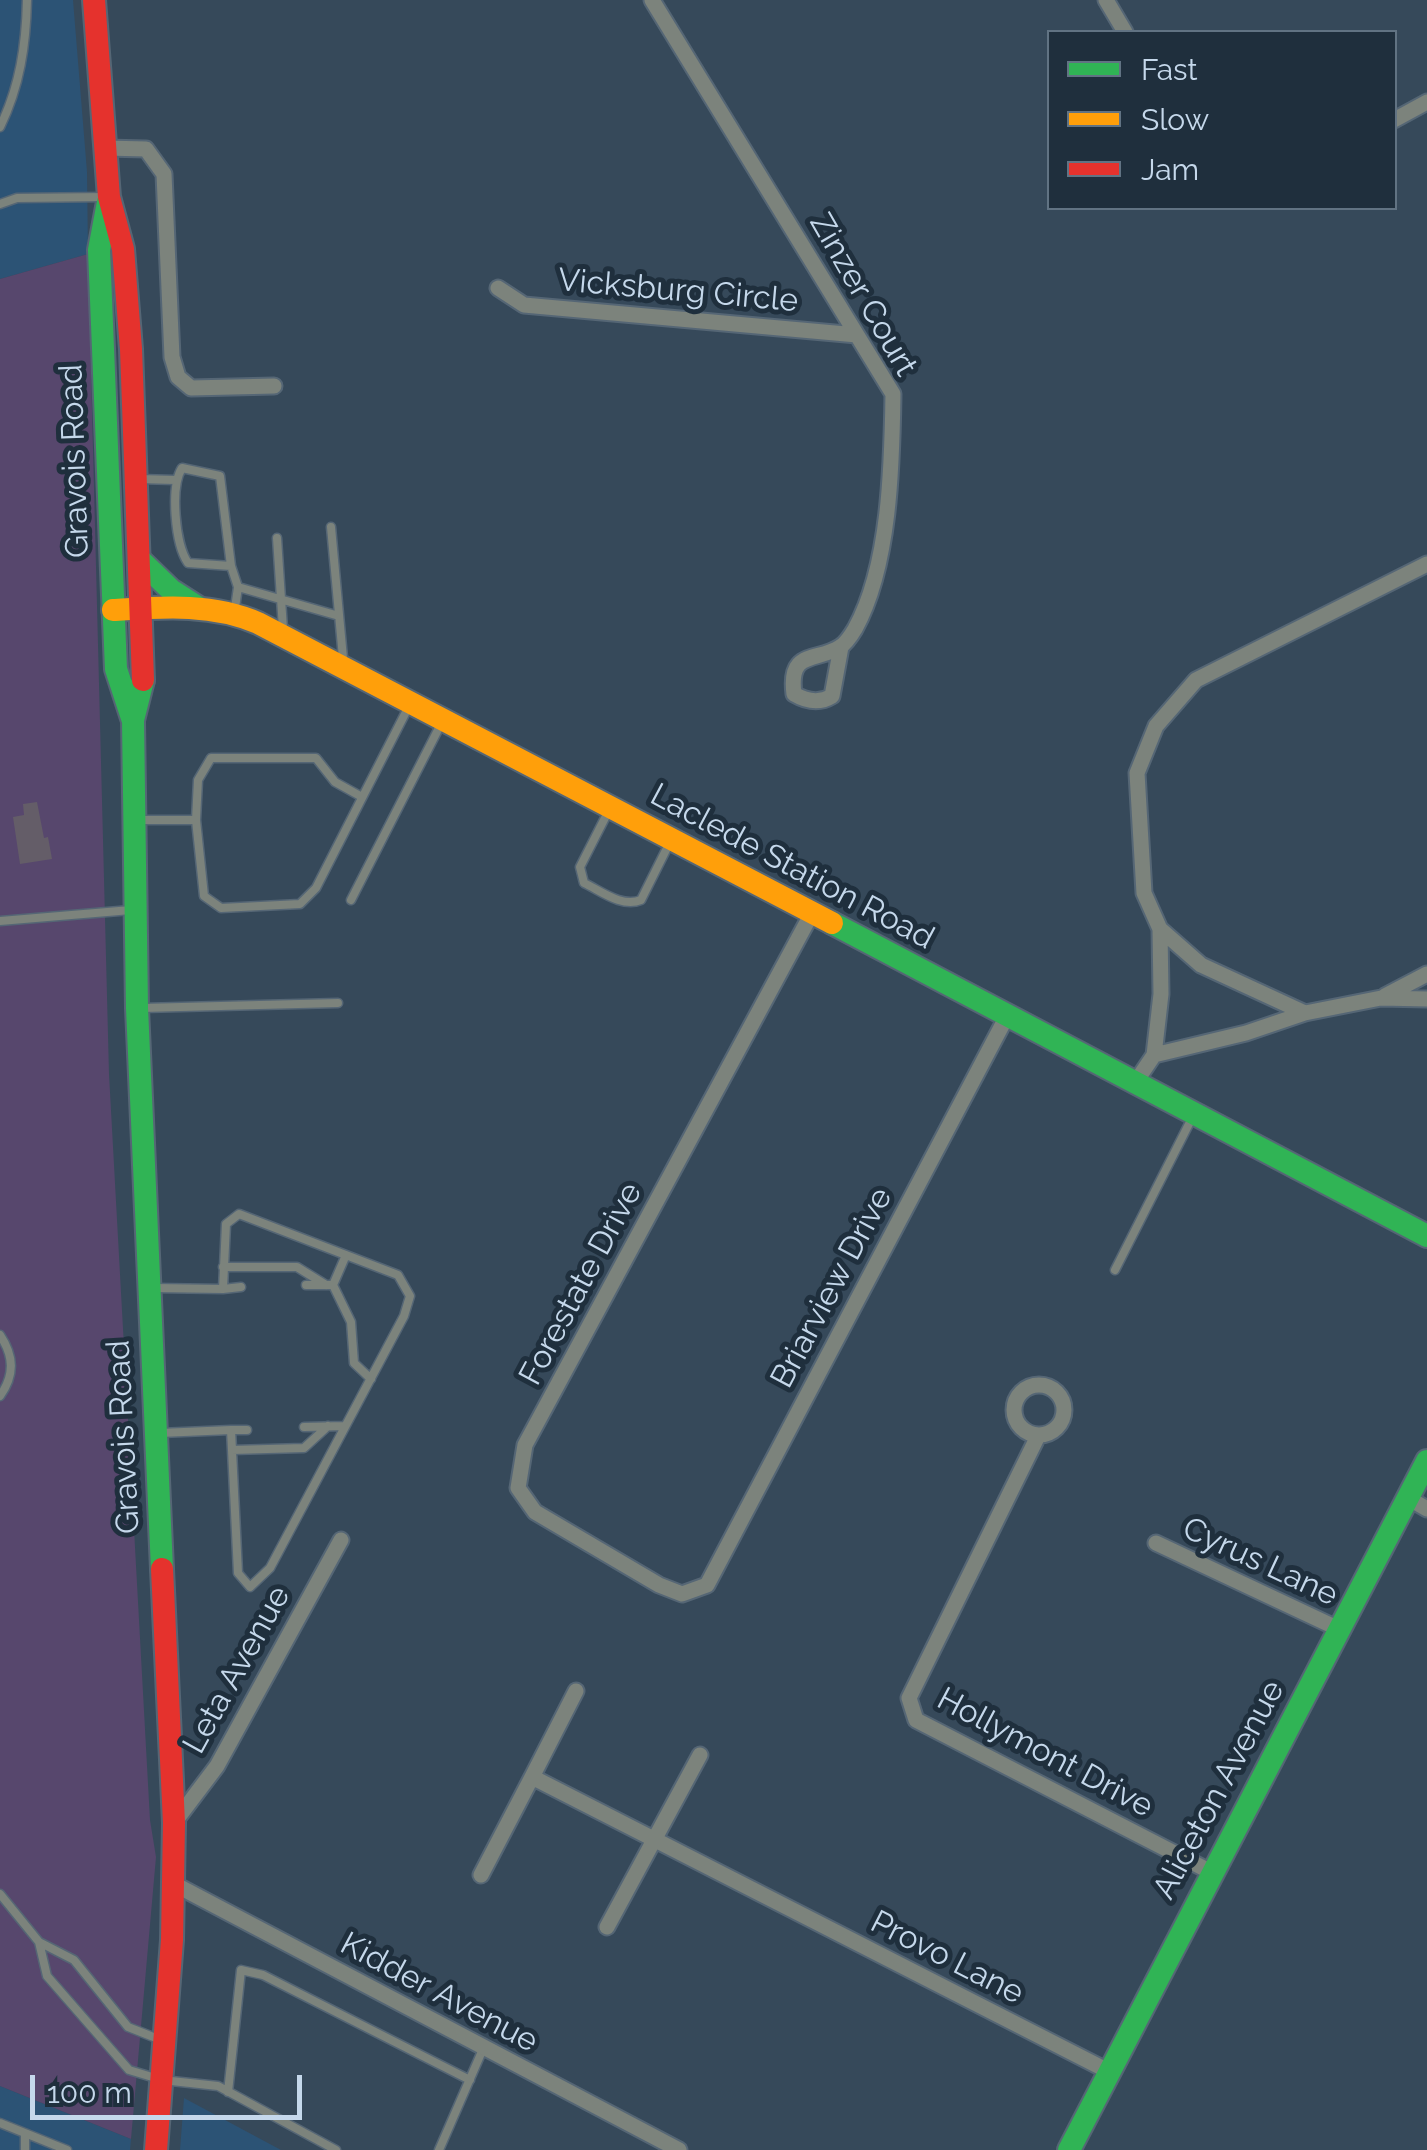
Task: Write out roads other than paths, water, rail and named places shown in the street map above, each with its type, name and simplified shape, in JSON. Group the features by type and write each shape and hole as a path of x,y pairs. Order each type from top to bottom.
{"main road":[{"name":"Gravois Road","path":"94,0 109,198 123,250 145,672 133,720 137,1008 174,1823 174,1884 156,2150"},
{"name":"Gravois Road","path":"109,198 98,250 113,610 116,669 133,720"},
{"path":"141,561 198,608"},
{"name":"Laclede Station Road","path":"113,610 198,608 234,614 284,634 1427,1236"},
{"name":"Aliceton Avenue","path":"1069,2150 1211,1872 1341,1630 1417,1503 1427,1462"}],"street":[{"name":"Zinzer Court","path":"652,0 893,394 892,470 883,536 870,591 855,628 841,647"},
{"path":"1106,0 1124,30"},
{"path":"1397,118 1427,102"},
{"path":"104,148 146,149 164,174 172,357 178,377 191,388 274,386"},
{"name":"Vicksburg Circle","path":"498,288 524,305 858,334"},
{"path":"1135,1083 1154,1056 1161,994 1160,929 1144,893 1137,773 1156,726 1196,680 1427,564"},
{"name":"Forestate Drive","path":"707,1585 682,1594 659,1585 535,1512 518,1488 519,1467 525,1445 812,913"},
{"path":"1160,929 1200,965 1305,1014"},
{"path":"1381,998 1427,974"},
{"path":"1154,1056 1305,1014 1381,998 1427,1000"},
{"name":"Briarview Drive","path":"707,1585 1006,1016"},
{"name":"Hollymont Drive","path":"1038,1436 910,1698 916,1720 1211,1872"},
{"name":"Leta Avenue","path":"174,1823 218,1766 341,1540"},
{"name":"Cyrus Lane","path":"1156,1543 1341,1630"},
{"path":"480,1875 576,1692"},
{"path":"606,1927 700,1755"},
{"name":"Provo Lane","path":"532,1776 1110,2072"},
{"name":"Kidder Avenue","path":"174,1884 680,2150"}],"lane":[{"path":"0,126 13,100 22,60 28,0"},
{"path":"0,203 17,198 109,198"},
{"path":"231,566 188,563 180,551 175,480 182,468 220,476 231,566 238,587 234,614"},
{"path":"137,478 175,480"},
{"path":"331,527 344,667"},
{"path":"277,538 284,634"},
{"path":"238,587 339,616"},
{"path":"362,796 335,782 316,758 210,758 198,780 196,820 204,896 221,908 300,904 316,888 411,703"},
{"path":"351,900 443,720"},
{"path":"610,808 580,867 584,883 624,902 641,900 671,840"},
{"path":"134,820 196,820"},
{"path":"0,920 135,910"},
{"path":"137,1008 338,1003"},
{"path":"1114,1270 1194,1114"},
{"path":"223,1289 226,1224 239,1214 398,1275 410,1296 404,1316 270,1568 250,1587 238,1573 231,1430"},
{"path":"329,1285 346,1255"},
{"path":"223,1267 297,1267 329,1285 352,1322 354,1363 371,1379"},
{"path":"306,1285 329,1285"},
{"path":"150,1288 241,1288"},
{"path":"0,1335 12,1360 12,1374 0,1396"},
{"path":"232,1450 304,1448 328,1426"},
{"path":"304,1427 345,1426"},
{"path":"155,1434 247,1430"},
{"path":"0,1894 39,1942 74,1960 128,2027 165,2042"},
{"path":"39,1942 46,1976 129,2070 162,2080 218,2086 336,2150"},
{"path":"228,2092 241,1970 263,1975 470,2080"},
{"path":"439,2150 484,2047"},
{"path":"0,2123 68,2150"},
{"path":"25,2135 25,2150"}]}
